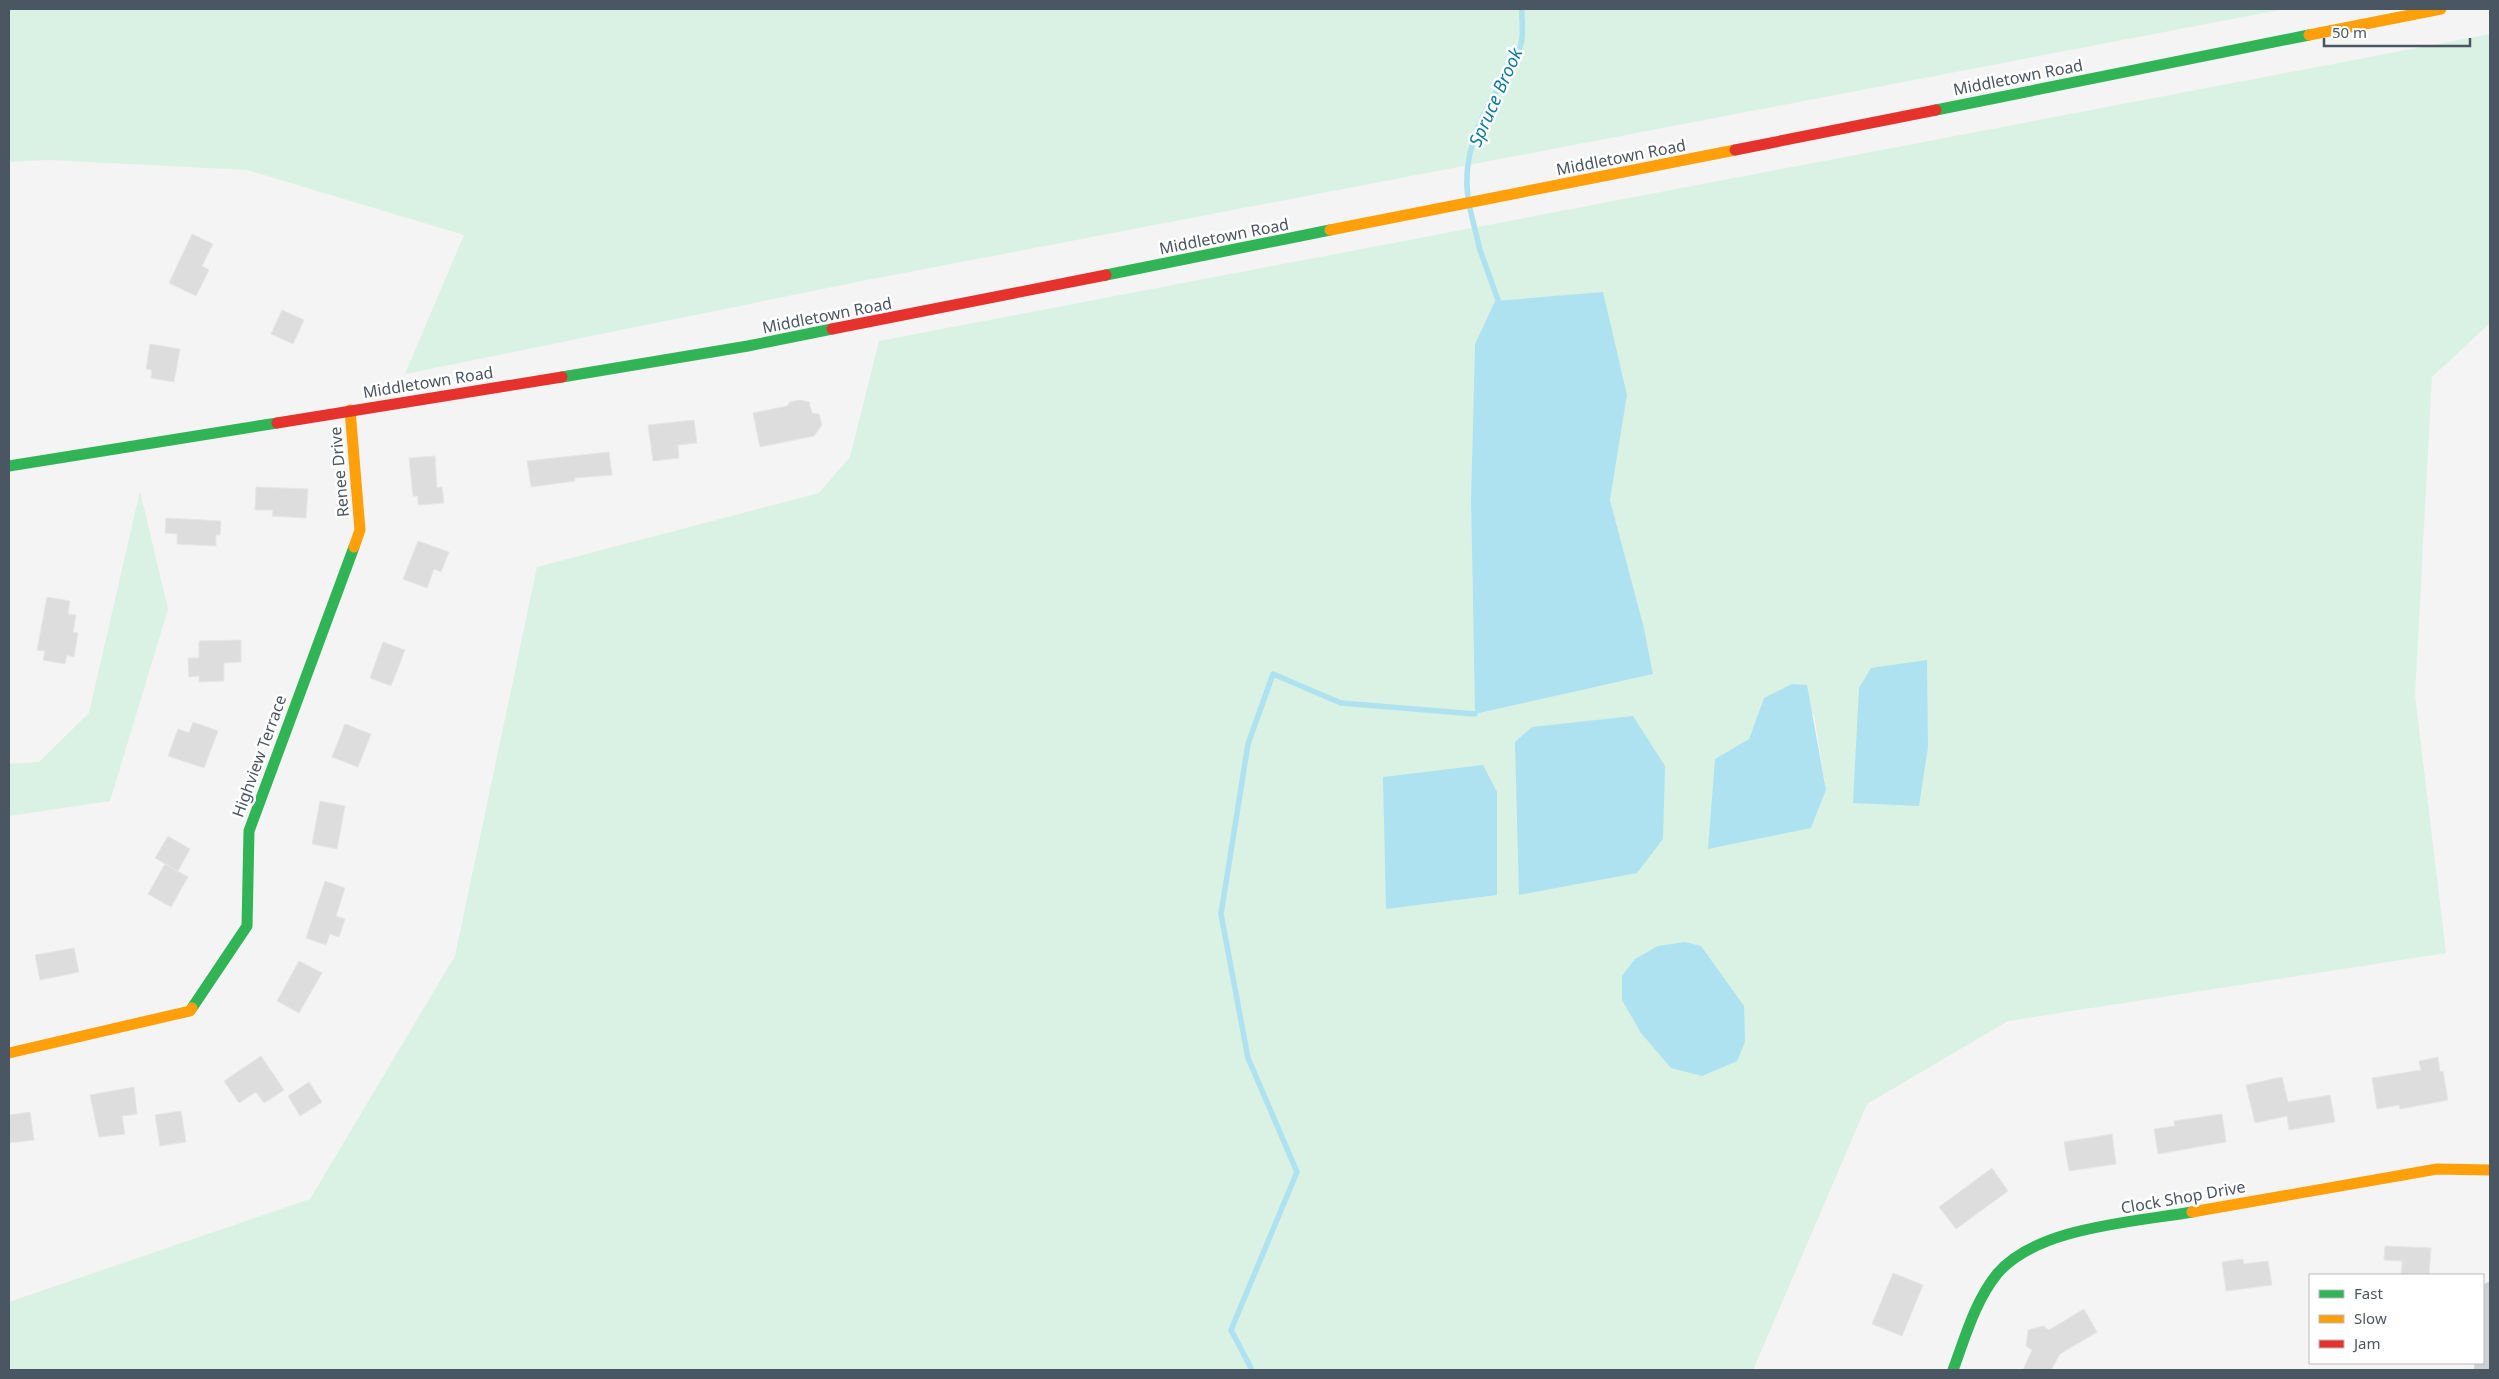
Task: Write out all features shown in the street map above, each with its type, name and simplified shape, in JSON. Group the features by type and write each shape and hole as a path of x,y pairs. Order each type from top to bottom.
{"street":[{"name":"Middletown Road","path":"9,466 67,458 350,410 581,375 748,346 2440,9"},
{"name":"Renee Drive","path":"350,410 360,530"},
{"name":"Highview Terrace","path":"9,1053 190,1010 247,926 249,831 360,530"},
{"name":"Clock Shop Drive","path":"1954,1370 1979,1303 1996,1273 2024,1251 2071,1233 2437,1169 2490,1170"},
{"path":"2484,1359 2490,1290"}],"green space":[{"path":"9,9 2285,9 867,280 405,374 464,235 247,170 49,160 9,162"},
{"path":"2490,34 2490,323 2432,377 2415,695 2446,953 2008,1021 1867,1104 1753,1370 9,1370 9,1302 310,1199 455,956 537,567 819,493 850,457 879,341","holes":["1495,301 1627,395 1610,500 1644,628 1653,674 1475,714 1471,499 1475,344","1764,698 1814,715 1826,790 1811,828 1715,759 1749,739"]},
{"path":"140,491 168,609 110,801 9,816 9,764 39,762 89,713"}],"water":[{"path":"1603,292 1627,395 1610,500 1644,628 1653,674 1475,714 1471,499 1475,344 1495,301"},
{"path":"1927,660 1928,747 1919,806 1853,803 1859,688 1871,668"},
{"path":"1792,684 1807,685 1826,790 1811,828 1708,849 1715,759 1749,739 1764,698"},
{"path":"1633,716 1665,766 1663,839 1637,873 1519,895 1515,742 1532,727"},
{"path":"1483,765 1497,792 1497,895 1386,909 1383,777"},
{"path":"1685,942 1701,946 1744,1006 1745,1042 1737,1061 1702,1076 1671,1068 1641,1033 1622,1000 1622,976 1635,959 1658,946"}],"building":[{"path":"192,234 213,244 202,266 209,270 196,296 169,283"},
{"path":"282,310 304,320 293,344 271,334"},
{"path":"150,344 180,349 174,382 151,378 152,370 146,369"},
{"path":"800,400 809,402 812,413 819,414 822,425 814,436 760,447 753,413 787,406 790,402"},
{"path":"694,420 697,443 678,445 679,458 653,461 648,425"},
{"path":"609,452 612,475 575,478 575,481 531,487 527,461"},
{"path":"435,456 437,488 442,487 444,503 418,505 418,496 413,496 409,458"},
{"path":"256,487 308,489 306,518 272,516 273,510 255,510"},
{"path":"166,518 221,521 220,535 216,535 216,546 177,544 177,534 165,533"},
{"path":"418,541 449,552 441,572 434,569 427,588 403,579"},
{"path":"47,597 70,601 68,614 76,615 73,632 78,633 74,657 67,655 65,664 43,660 45,651 37,650"},
{"path":"241,640 241,662 224,663 224,681 199,682 199,676 189,677 188,658 199,658 199,641"},
{"path":"383,642 405,650 391,686 370,678"},
{"path":"193,722 218,731 204,768 168,756 178,729 189,733"},
{"path":"345,724 371,734 358,767 332,757"},
{"path":"320,801 345,806 337,849 312,844"},
{"path":"168,836 190,849 178,871 155,858"},
{"path":"165,864 188,877 171,907 148,894"},
{"path":"325,881 345,888 336,916 345,919 339,937 330,934 326,945 306,938"},
{"path":"74,948 79,972 40,980 35,955"},
{"path":"299,961 322,973 299,1013 277,1001"},
{"path":"261,1056 284,1090 264,1103 256,1092 239,1103 224,1081"},
{"path":"2438,1057 2440,1072 2443,1071 2448,1100 2400,1109 2399,1105 2377,1109 2372,1078 2421,1070 2419,1061"},
{"path":"2282,1077 2288,1102 2330,1095 2335,1122 2289,1130 2287,1116 2255,1123 2246,1085"},
{"path":"309,1082 322,1102 300,1116 288,1096"},
{"path":"134,1087 137,1114 122,1116 125,1134 99,1137 90,1095"},
{"path":"181,1111 186,1142 160,1146 155,1115"},
{"path":"30,1112 34,1140 9,1143 9,1115"},
{"path":"2222,1114 2226,1142 2158,1154 2154,1129 2175,1126 2174,1121"},
{"path":"2112,1134 2116,1164 2069,1171 2064,1142"},
{"path":"1992,1168 2008,1191 1956,1229 1939,1207"},
{"path":"2385,1246 2431,1248 2429,1274 2401,1274 2402,1261 2384,1260"},
{"path":"2243,1259 2244,1264 2268,1261 2272,1285 2226,1291 2222,1262"},
{"path":"1893,1273 1923,1285 1902,1336 1872,1324"},
{"path":"2084,1309 2097,1332 2060,1354 2051,1370 2023,1370 2032,1350 2026,1346 2028,1330 2043,1326 2049,1330"}],"waterway":[{"name":"Spruce Brook","path":"1468,198 1467,183 1470,153 1485,112 1518,52 1522,38 1522,9"},
{"name":"Spruce Brook","path":"1470,209 1480,250 1498,300"},
{"path":"1252,1370 1231,1330 1297,1172 1248,1058 1221,914 1248,744 1273,674 1341,703 1475,714"}],"traffic: fast":[{"path":"1936,110 2309,35"},
{"path":"1106,275 1330,230"},
{"path":"562,377 748,346 832,329"},
{"path":"9,466 277,423"},
{"path":"192,1008 247,926 249,831 354,547"},
{"path":"1953,1370 1971,1320 1983,1296 1997,1274 2014,1258 2036,1246 2061,1236 2088,1229 2192,1212"}],"traffic: slow":[{"path":"2309,35 2441,9"},
{"path":"1330,230 1735,150"},
{"path":"350,410 360,530 354,547"},
{"path":"9,1053 190,1011 192,1008"},
{"path":"2192,1212 2437,1169 2490,1170"}],"traffic: jam":[{"path":"1735,150 1936,110"},
{"path":"832,329 1106,275"},
{"path":"277,423 562,377"}]}
